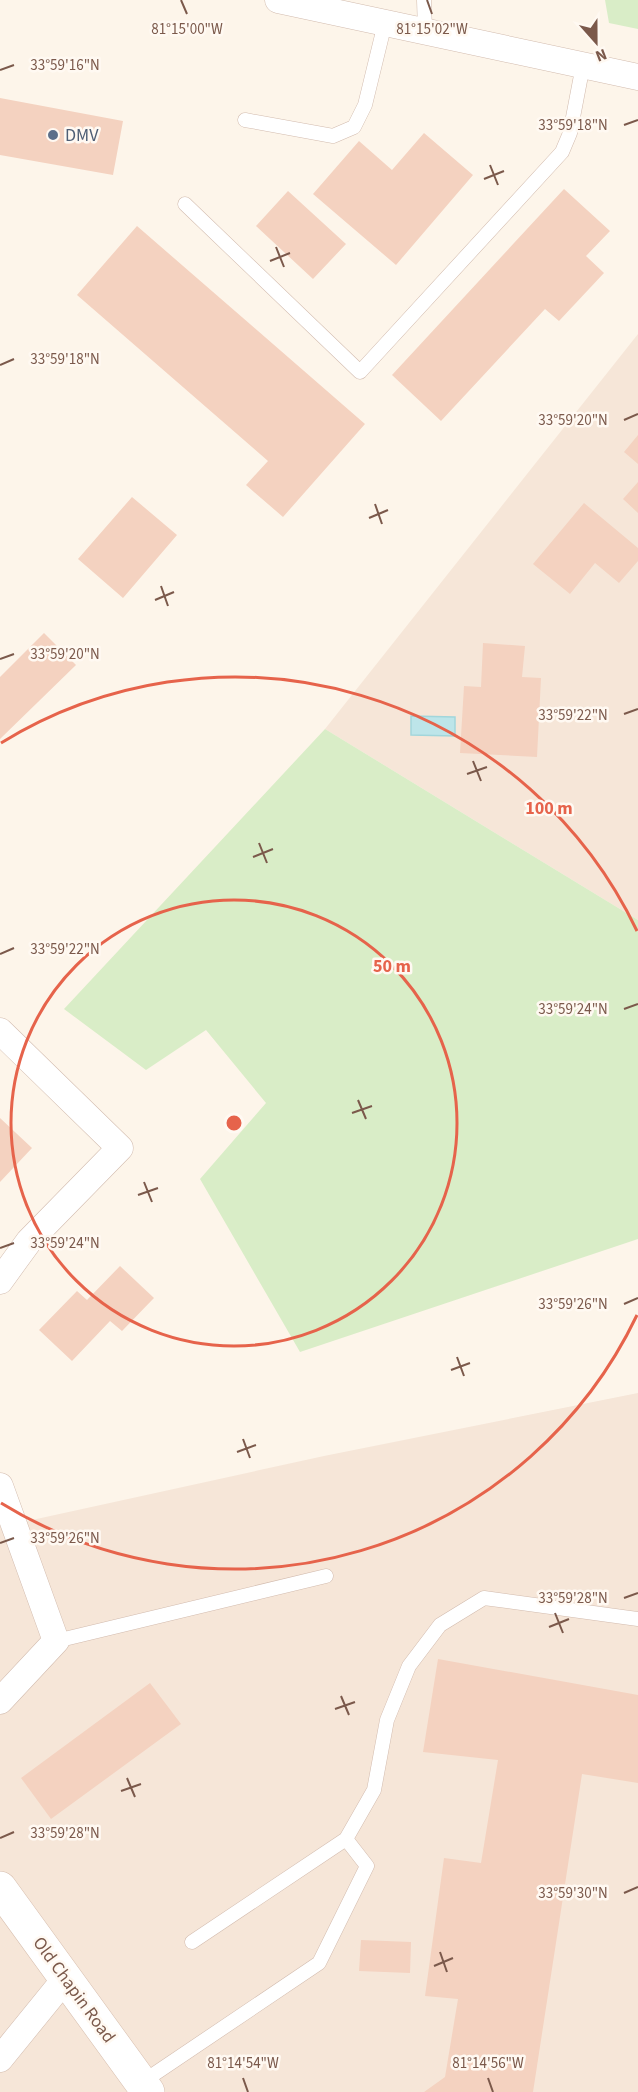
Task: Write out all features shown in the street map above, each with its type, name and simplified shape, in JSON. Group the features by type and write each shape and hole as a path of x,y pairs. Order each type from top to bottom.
{"street":[{"path":"278,0 638,77"},
{"path":"0,1031 120,1148 29,1241 0,1281"},
{"path":"0,1486 56,1641 0,1701"},
{"name":"Old Chapin Road","path":"0,1888 144,2087"},
{"path":"0,2060 65,1979"}],"lane":[{"path":"424,0 425,32"},
{"path":"245,120 333,136 354,127 365,105 385,23"},
{"path":"185,204 360,372 562,152 570,133 583,65"},
{"path":"56,1641 326,1576"},
{"path":"192,1942 346,1839 374,1790 387,1720 409,1666 440,1625 484,1598 638,1619"},
{"path":"144,2087 319,1963 367,1866 346,1839"}],"shaded area":[{"path":"638,334 638,920 325,729"},
{"path":"638,1393 638,2092 0,2092 0,1527 324,1456"}],"green space":[{"path":"605,0 638,0 638,29 609,23"},
{"path":"325,729 638,920 638,1239 300,1352 200,1179 266,1103 206,1030 146,1070 64,1009"}],"water":[{"path":"411,716 455,717 455,736 411,735"}],"building":[{"path":"0,98 123,121 113,175 0,155"},
{"path":"424,133 473,175 396,265 313,194 359,141 392,170"},
{"path":"564,189 610,231 586,256 604,273 559,321 545,309 441,421 392,375"},
{"path":"288,191 346,244 313,279 256,226"},
{"path":"137,226 365,424 283,517 246,485 268,461 77,295"},
{"path":"638,435 638,464 624,452"},
{"path":"638,482 638,513 623,499"},
{"path":"132,497 177,535 123,598 78,559"},
{"path":"584,503 638,548 638,561 619,583 595,563 570,594 533,564"},
{"path":"44,633 76,665 0,739 0,677"},
{"path":"483,643 525,646 522,677 541,678 537,757 460,753 464,686 481,687"},
{"path":"0,1118 32,1148 0,1182"},
{"path":"120,1266 154,1298 122,1331 110,1321 72,1361 39,1330 77,1291 87,1300"},
{"path":"438,1659 638,1695 638,1783 582,1774 533,2092 424,2092 445,2077 458,1999 425,1996 444,1858 481,1863 498,1760 423,1752"},
{"path":"150,1683 181,1724 51,1819 21,1778"},
{"path":"361,1940 411,1942 410,1973 359,1971"}],"place":[{"name":"DMV","path":"53,135"}]}
